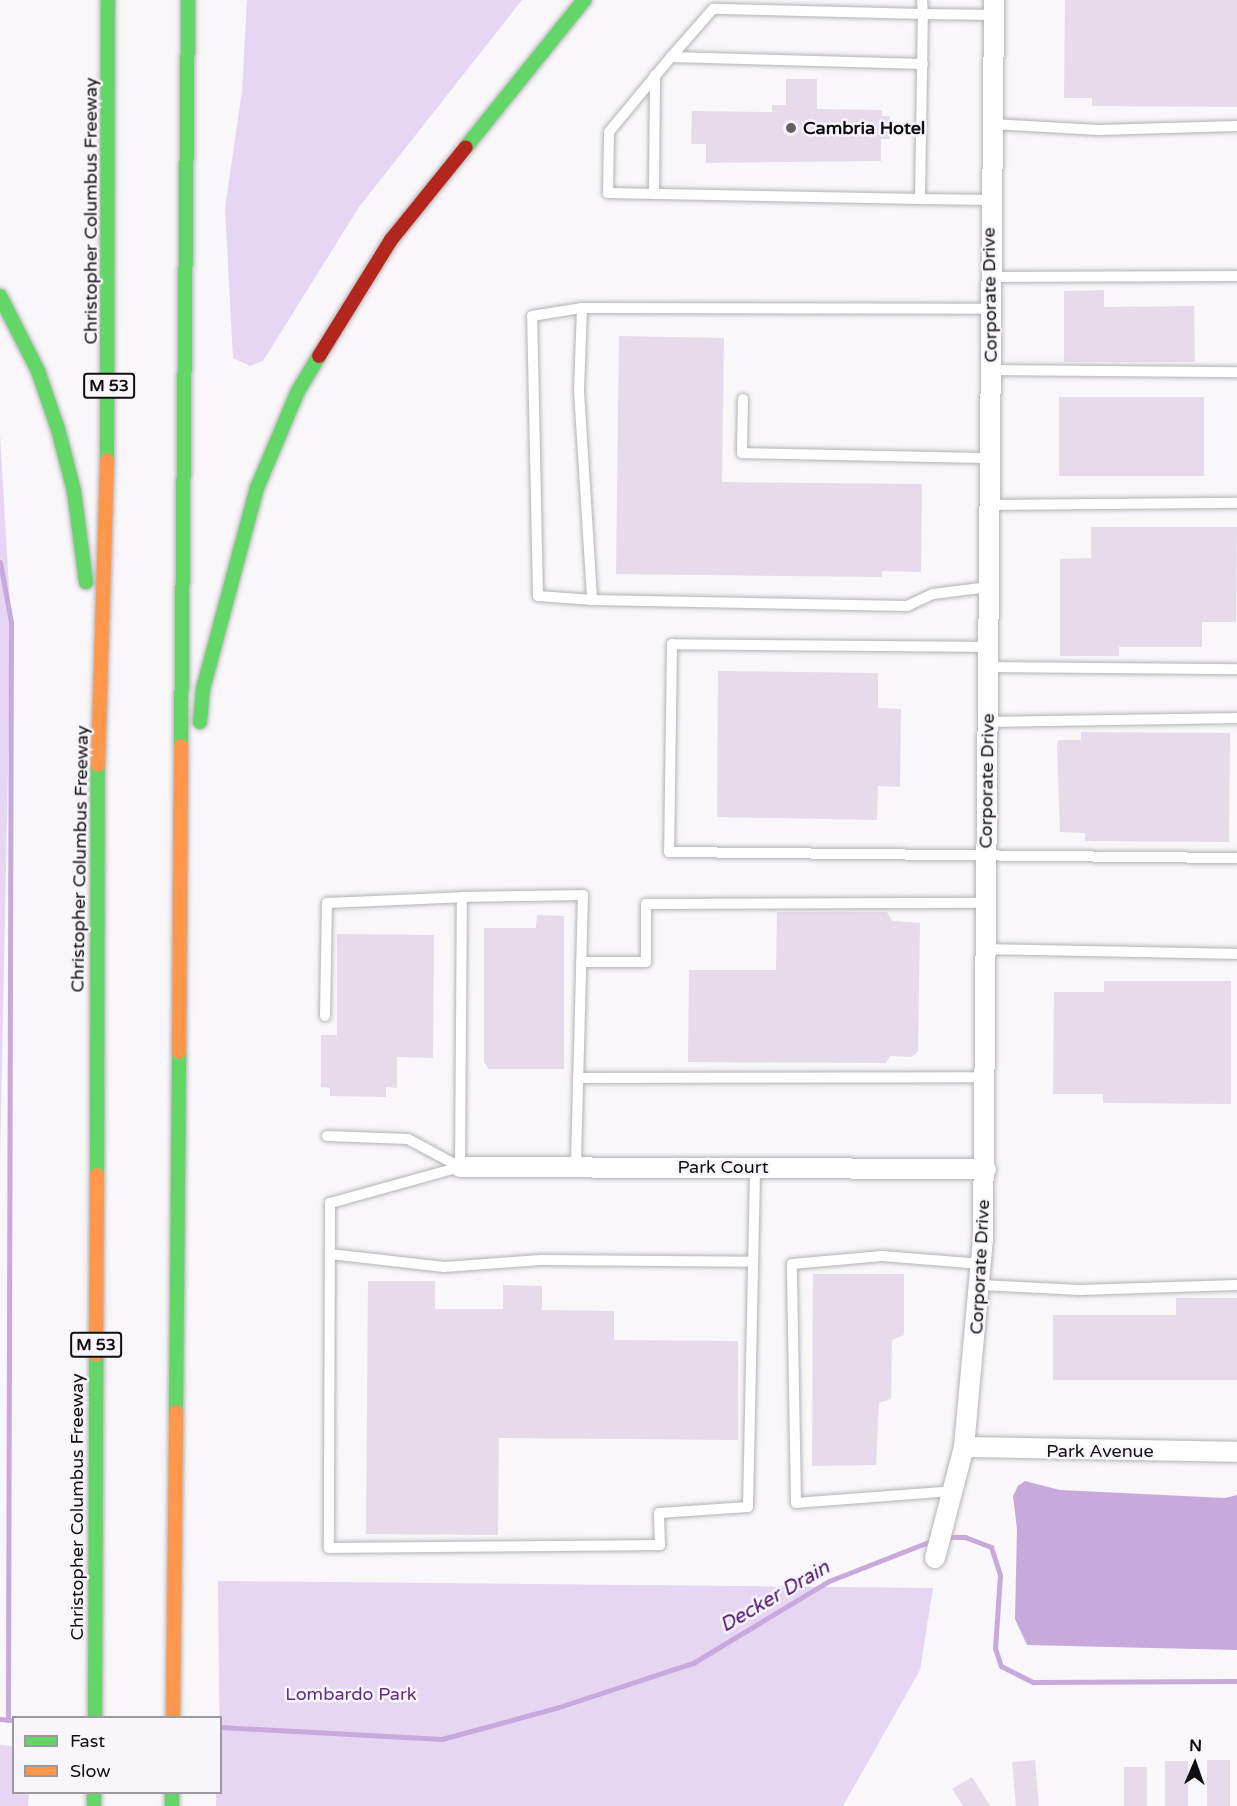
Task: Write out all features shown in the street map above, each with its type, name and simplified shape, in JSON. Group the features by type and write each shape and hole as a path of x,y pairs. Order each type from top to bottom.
{"highway":[{"name":"Christopher Columbus Freeway","path":"95,1716 98,772 109,376 108,0"},
{"path":"173,1716 178,936 187,396 188,0"},
{"path":"199,736 203,689 236,555 257,488 298,391 392,240 584,0"},
{"path":"0,296 38,371 58,429 74,492 87,598 98,772"},
{"path":"178,936 196,759"}],"street":[{"name":"Corporate Drive","path":"935,1558 964,1447 981,1285 986,1169 991,370 989,278 994,8"},
{"name":"Park Court","path":"460,1167 986,1169"},
{"name":"Park Avenue","path":"964,1447 1237,1452"}],"lane":[{"path":"920,199 922,0"},
{"path":"990,200 608,193 609,132 715,4 777,5 923,14 994,8"},
{"path":"671,57 923,63"},
{"path":"654,194 655,75"},
{"path":"992,124 1099,130 1237,126"},
{"path":"989,278 1237,276"},
{"path":"989,309 582,308 532,316 538,596 592,600 907,606 933,594 989,587"},
{"path":"582,308 579,391 592,600"},
{"path":"991,370 1237,372"},
{"path":"743,399 742,453 990,458"},
{"path":"990,505 1237,503"},
{"path":"989,647 672,644 669,852 987,852 1237,858"},
{"path":"988,668 1237,669"},
{"path":"988,722 1237,718"},
{"path":"325,1016 327,903 583,895 576,1169"},
{"path":"460,1167 462,897"},
{"path":"581,962 646,962 646,904 986,903"},
{"path":"986,949 1237,954"},
{"path":"578,1078 986,1077"},
{"path":"327,1136 408,1139 460,1167"},
{"path":"460,1167 330,1203 329,1548 660,1545 659,1513 748,1507 755,1167"},
{"path":"330,1254 444,1267 541,1260 753,1262"},
{"path":"954,1491 796,1503 792,1264 882,1256 982,1264"},
{"path":"981,1285 1080,1290 1237,1285"}],"green space":[{"path":"247,0 522,0 359,207 263,361 250,366 233,358 225,208 242,91"},
{"path":"0,434 11,622 0,1162"},
{"name":"Lombardo Park","path":"218,1581 933,1588 920,1670 843,1806 216,1806 216,1794 222,1794 222,1716 219,1716"},
{"path":"0,1745 12,1746 12,1794 29,1794 28,1806 0,1806"}],"shaded area":[{"path":"1025,1481 1060,1490 1225,1498 1237,1495 1237,1650 1027,1645 1015,1619 1017,1529 1013,1496 1018,1486"}],"building":[{"path":"1065,0 1237,0 1237,107 1092,106 1092,98 1064,98"},
{"name":"Cambria Hotel","path":"786,79 817,79 817,109 882,110 882,116 890,116 890,139 881,139 881,161 706,163 706,144 691,144 692,111 772,112 772,105 786,105"},
{"path":"1104,290 1104,307 1194,306 1195,362 1064,362 1064,291"},
{"path":"619,336 724,338 722,482 922,484 921,572 882,571 882,577 616,574"},
{"path":"1059,397 1204,397 1204,476 1059,476"},
{"path":"1091,527 1237,527 1236,622 1202,622 1202,647 1119,647 1119,656 1060,656 1060,559 1091,558"},
{"path":"718,671 878,673 878,708 901,709 900,787 878,786 877,820 717,817"},
{"path":"1081,732 1230,733 1229,842 1085,841 1085,833 1060,832 1057,744 1059,740 1081,740"},
{"path":"777,912 887,912 892,921 920,923 918,1051 912,1057 890,1056 886,1063 688,1062 689,970 776,970"},
{"path":"537,915 564,916 564,1069 489,1069 484,1062 484,928 536,928"},
{"path":"337,934 434,935 433,1058 397,1057 397,1088 386,1087 386,1097 330,1096 330,1088 321,1087 321,1035 337,1035"},
{"path":"1104,981 1231,981 1231,1104 1103,1103 1103,1094 1053,1094 1054,992 1104,992"},
{"path":"813,1274 904,1274 904,1335 892,1340 891,1399 879,1403 876,1465 812,1466"},
{"path":"368,1281 435,1281 435,1309 503,1309 503,1285 542,1286 542,1310 614,1311 614,1340 738,1341 738,1440 499,1438 498,1535 366,1534"},
{"path":"1176,1298 1237,1298 1237,1380 1053,1380 1053,1315 1176,1315"},
{"path":"1035,1760 1039,1806 1016,1806 1012,1762"},
{"path":"1207,1760 1230,1760 1230,1806 1207,1806"},
{"path":"1165,1761 1188,1761 1188,1806 1165,1806"},
{"path":"1124,1767 1147,1767 1147,1806 1124,1806"},
{"path":"972,1777 990,1806 963,1806 952,1789"}],"waterway":[{"path":"0,562 11,622 8,1720"},
{"name":"Decker Drain","path":"944,1537 965,1537 991,1547 1000,1575 995,1648 1001,1666 1033,1682 1237,1681"},
{"name":"Decker Drain","path":"222,1727 442,1739 559,1707 693,1663 829,1581 936,1539"},
{"name":"Decker Drain","path":"0,1719 12,1720"}],"traffic: fast":[{"path":"107,460 108,0"},
{"path":"181,746 188,0"},
{"path":"466,147 584,0"},
{"path":"0,296 38,371 58,429 74,491 86,582"},
{"path":"200,722 203,689 257,488 298,391 319,356"},
{"path":"97,1175 98,765"},
{"path":"176,1412 179,1052"},
{"path":"95,1716 96,1355"},
{"path":"94,1794 94,1806"},
{"path":"172,1794 172,1806"}],"traffic: slow":[{"path":"98,765 107,460"},
{"path":"179,1052 181,746"},
{"path":"96,1355 97,1175"},
{"path":"173,1716 176,1412"}],"traffic: jam":[{"path":"319,356 391,240 466,147"}],"place":[{"name":"Cambria Hotel","path":"791,128"}]}
